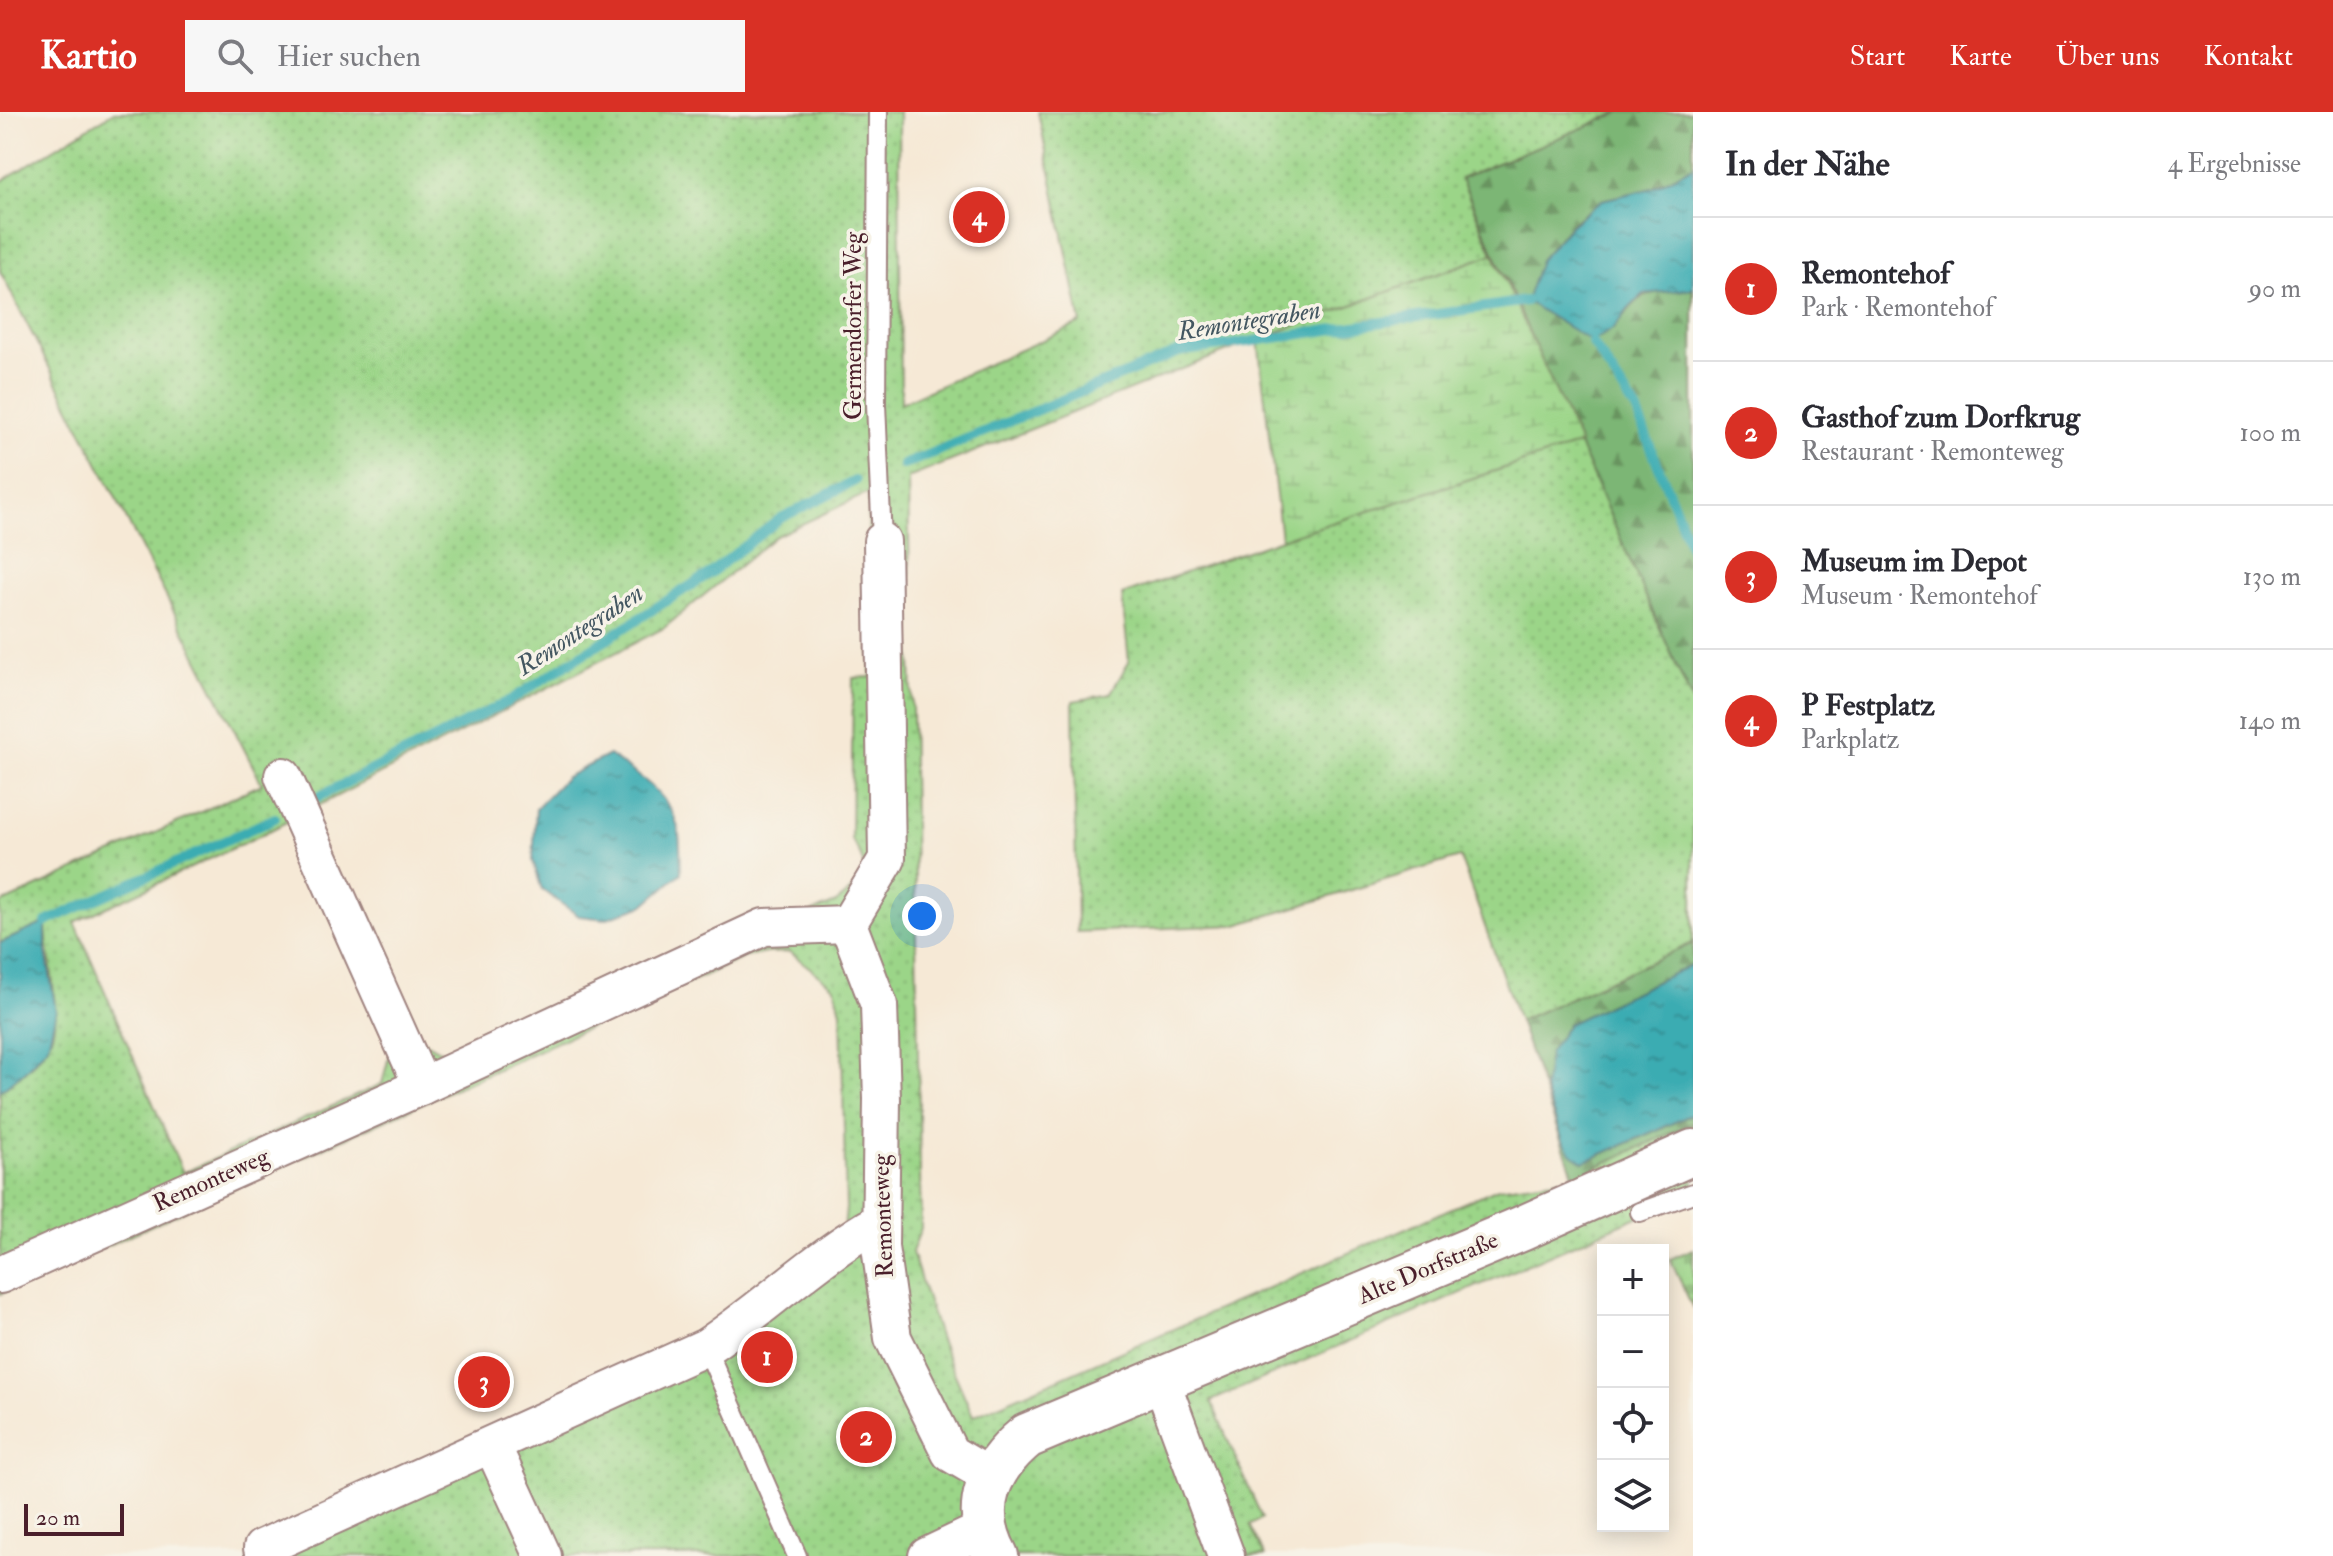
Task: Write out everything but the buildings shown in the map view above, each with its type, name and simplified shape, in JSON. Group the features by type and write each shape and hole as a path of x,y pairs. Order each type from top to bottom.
{"street":[{"path":"848,924 887,859 882,541"},
{"path":"283,776 422,1086"},
{"name":"Remonteweg","path":"0,1275 422,1086 764,927 848,924 879,1005 882,1099 880,1247 893,1338 950,1453 991,1477"},
{"name":"Alte Dorfstraße","path":"991,1542 985,1499 991,1477 1005,1454 1027,1436 1523,1228 1693,1152"},
{"path":"265,1556 262,1548 706,1347 851,1238 880,1221"},
{"path":"1161,1380 1226,1556"},
{"path":"492,1445 543,1556"},
{"path":"927,1556 991,1542"}],"lane":[{"name":"Germendorfer Weg","path":"878,112 876,404 882,541"},
{"path":"1640,1212 1693,1193"},
{"path":"706,1347 797,1556"}],"green space":[{"path":"114,112 899,112 901,403 1081,323 1038,112 1621,112 1461,178 1493,254 1258,339 908,478 921,1228 912,1252 940,1340 973,1416 1498,1188 1574,1177 1693,1123 1693,1193 1211,1401 1262,1518 1250,1525 1265,1556 255,1556 250,1544 840,1272 846,1208 841,1011 835,988 790,952 745,957 0,1294 0,1091 31,1066 46,1048 52,1035 55,1004 46,923 0,943 0,904 262,784 0,271 0,182","holes":["868,493 871,677 853,678 851,839 862,859 862,874 853,888 836,903 448,1055 418,1038 390,1052 382,1084 183,1173 75,922 265,833 664,628 776,536"]},
{"path":"1621,112 1693,112 1693,166 1653,188 1602,200 1571,224 1540,260 1614,328 1632,306 1647,295 1693,289 1693,703 1461,178"},
{"path":"1493,254 1580,444 1281,539 1258,339"},
{"path":"1580,444 1693,703 1693,943 1519,1021 1460,857 1237,925 1077,932 1073,701 1110,694 1129,662 1122,595 1281,539"},
{"path":"1693,943 1693,964 1568,1024 1584,1162 1693,1114 1693,1123 1574,1177 1519,1021"},
{"path":"1693,1249 1693,1308 1670,1259"}],"water":[{"path":"1693,166 1693,289 1644,294 1614,328 1592,342 1526,301 1540,260 1571,225 1602,200 1653,188"},
{"path":"609,755 641,777 668,804 678,828 681,873 644,905 605,919 579,916 542,890 533,861 536,808 566,777"},
{"path":"46,922 46,951 56,1011 48,1046 24,1072 0,1091 0,943"},
{"path":"1693,964 1693,1114 1584,1162 1572,1154 1563,1141 1544,1088 1549,1053 1568,1024"}],"waterway":[{"name":"Remontegraben","path":"903,465 1179,352 1526,301"},
{"name":"Remontegraben","path":"1592,342 1636,410 1693,553"},
{"name":"Remontegraben","path":"318,797 509,701 709,574 781,518 855,481"},
{"name":"Remontegraben","path":"46,922 275,818"}],"place":[{"name":"P Festplatz","path":"979,217"},
{"name":"Remontehof","path":"767,1357"},
{"name":"Museum im Depot","path":"484,1382"},
{"name":"Gasthof zum Dorfkrug","path":"866,1437"}]}
